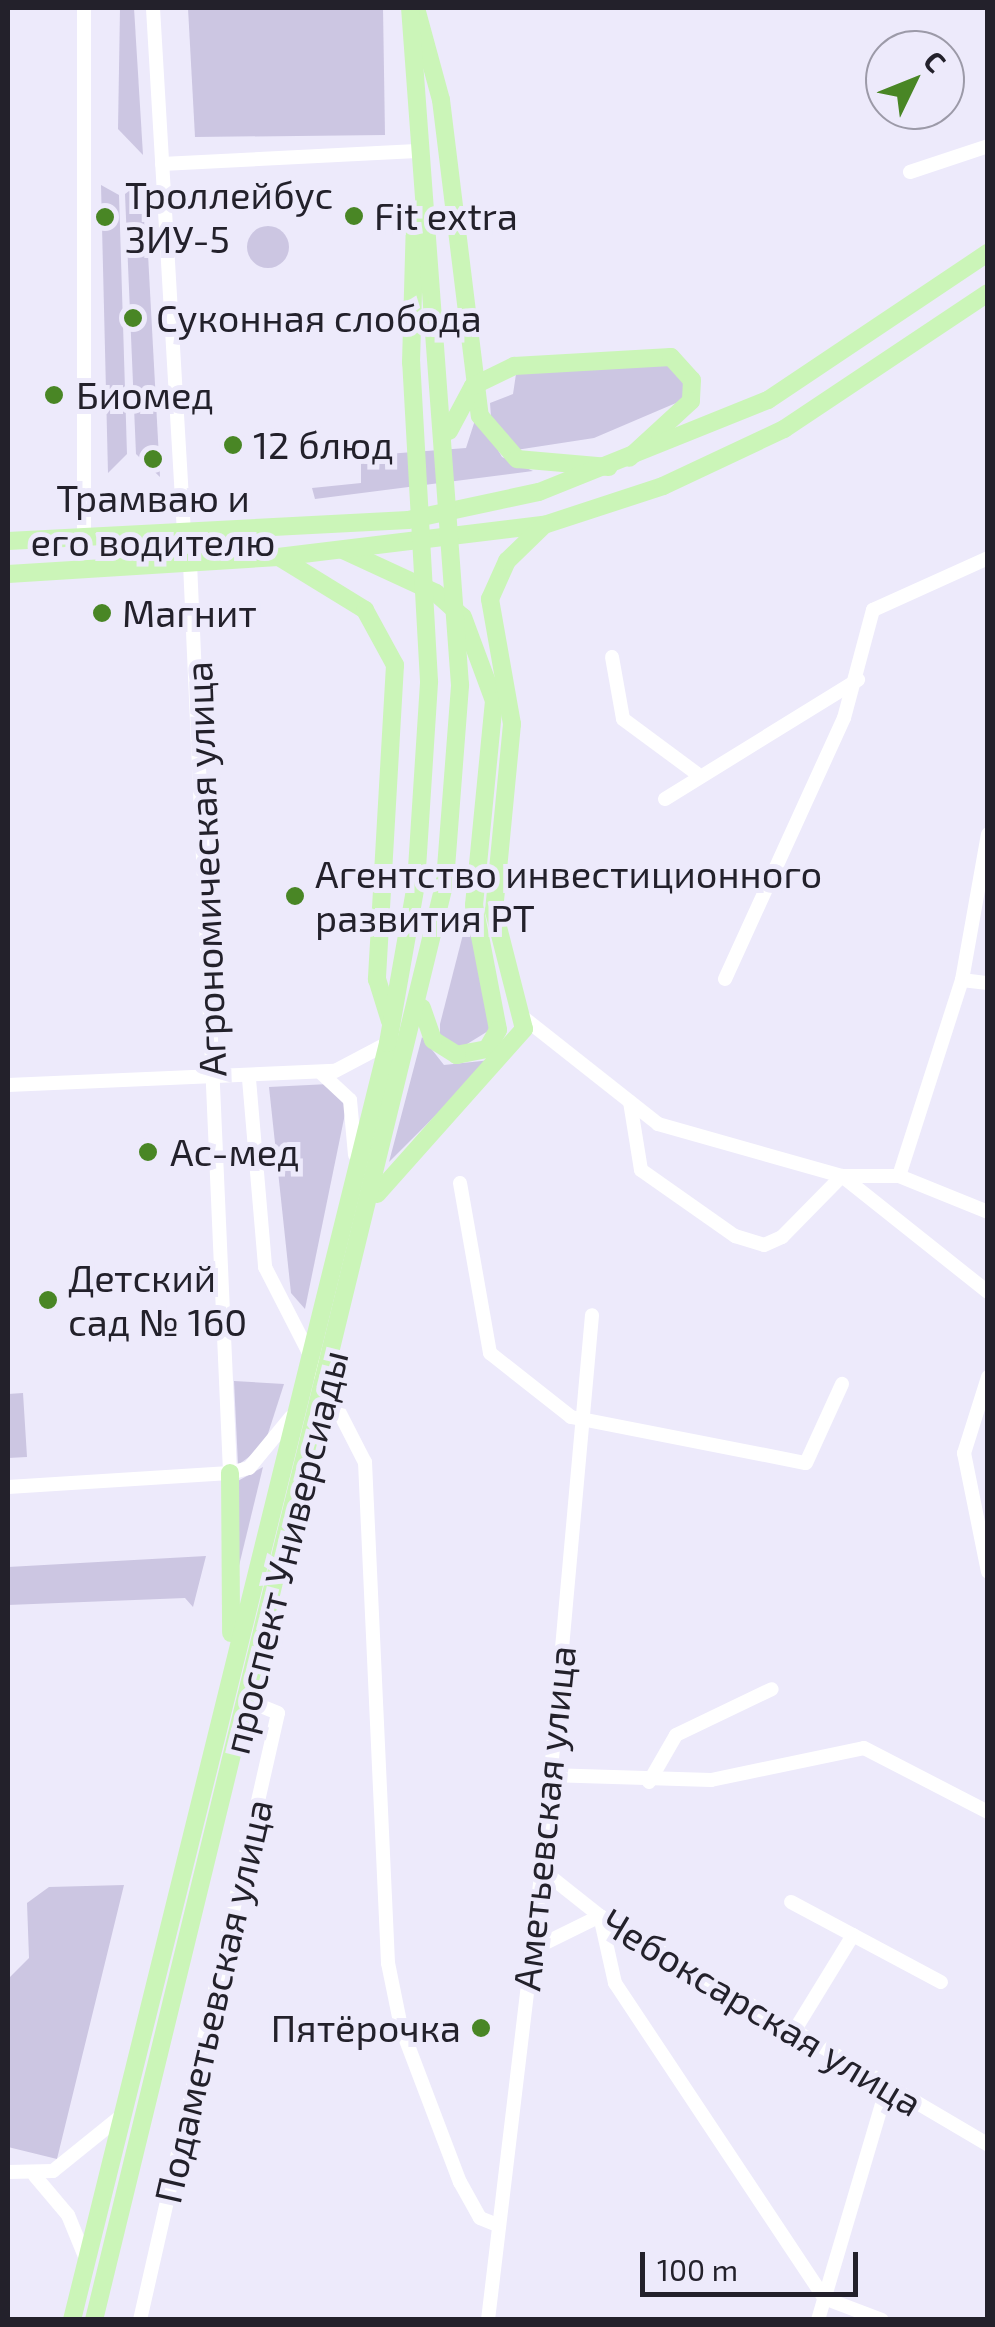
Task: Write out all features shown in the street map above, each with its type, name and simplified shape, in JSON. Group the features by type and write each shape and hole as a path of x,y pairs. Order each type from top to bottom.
{"main road":[{"path":"413,8 417,151"},
{"path":"413,8 441,100 480,416 517,459 618,466 691,401 682,364 642,352 514,366 460,400 445,449"},
{"name":"проспект Универсиады","path":"94,2320 421,1000 457,780 441,360 417,151"},
{"name":"проспект Универсиады","path":"72,2320 232,1655 390,1034 426,775 411,363 417,151"},
{"path":"8,541 408,520 618,466 768,400 988,253"},
{"path":"8,574 278,557 544,524 663,486 784,428 988,293"},
{"path":"372,1200 424,1133 498,1069 524,1018 494,911 512,724 490,599 507,561 544,524"},
{"path":"342,550 436,593 462,617 494,701 474,905 498,1030 474,1054 443,1051 427,1031 421,1000"},
{"path":"278,557 366,610 395,664 377,979 390,1034"},
{"path":"230,1473 232,1655"}],"street":[{"path":"84,8 84,538"},
{"path":"153,8 184,533"},
{"path":"910,172 988,146"},
{"path":"162,164 417,151"},
{"path":"725,979 858,680 878,604 988,558"},
{"name":"Агрономическая улица","path":"190,563 218,1080 210,1124 230,1473"},
{"path":"612,657 623,718 696,774"},
{"path":"665,799 696,774 858,680"},
{"path":"899,1176 962,980 988,834"},
{"path":"962,980 988,983"},
{"path":"524,1018 658,1124 842,1176 899,1176 988,1212"},
{"path":"8,1084 248,1079 319,1072 350,1067 390,1034"},
{"path":"319,1072 350,1100 355,1164"},
{"path":"248,1079 265,1268 290,1327 342,1412 365,1462 373,1705 388,1964 402,2027 460,2182 480,2218 495,2224"},
{"path":"630,1102 641,1170 735,1236 764,1245 782,1237 842,1176"},
{"path":"842,1176 988,1292"},
{"path":"460,1183 490,1353 582,1419 806,1463 842,1384"},
{"name":"Аметьевская улица","path":"488,2320 495,2224 542,1870 592,1315"},
{"path":"988,1376 964,1453 988,1572"},
{"path":"8,1487 230,1473 249,1468 291,1417"},
{"path":"648,1782 676,1736 772,1689"},
{"name":"Подаметьевская улица","path":"140,2320 278,1713 248,1701"},
{"path":"548,1776 648,1782 762,1775 864,1748 988,1812"},
{"name":"Чебоксарская улица","path":"542,1870 600,1916 886,2090 988,2145"},
{"path":"791,1902 942,1982"},
{"path":"531,1950 600,1916 614,1983 824,2298 882,2320"},
{"path":"793,2033 854,1935"},
{"path":"818,2320 886,2090"},
{"path":"8,2172 35,2176 82,2154 124,2112"},
{"path":"35,2176 68,2215 86,2261"}],"shaded area":[{"path":"120,8 134,8 143,155 118,129"},
{"path":"188,8 383,8 385,135 195,137"},
{"path":"144,180 160,477 136,454 125,194"},
{"path":"101,185 119,195 127,454 108,473"},
{"path":"268,226 283,232 289,247 283,262 268,268 253,262 247,247 253,232"},
{"path":"647,357 684,372 683,400 594,438 516,450 491,417 490,403 513,394 516,374"},
{"path":"477,414 502,457 533,471 315,499 312,488 361,483 361,456 466,448"},
{"path":"470,907 493,1028 459,1049 440,1037 440,1024"},
{"path":"422,1037 444,1065 491,1060 389,1162"},
{"path":"329,1084 347,1104 305,1309 291,1293 269,1087"},
{"path":"234,1381 284,1384 264,1446 238,1465"},
{"path":"23,1393 27,1457 8,1458 8,1394"},
{"path":"263,1467 237,1574 236,1482"},
{"path":"206,1556 193,1607 185,1598 8,1605 8,1567"},
{"path":"124,1885 57,2159 8,2147 8,1979 29,1958 27,1903 49,1887"}],"place":[{"name":"Fit extra","path":"354,216"},
{"name":"Троллейбус ЗИУ-5","path":"105,217"},
{"name":"Суконная слобода","path":"133,318"},
{"name":"Биомед","path":"54,395"},
{"name":"12 блюд","path":"233,445"},
{"name":"Трамваю и его водителю","path":"153,459"},
{"name":"Магнит","path":"102,613"},
{"name":"Агентство инвестиционного развития РТ","path":"295,896"},
{"name":"Ас-мед","path":"148,1152"},
{"name":"Детский сад № 160","path":"48,1300"},
{"name":"Пятёрочка","path":"481,2028"}]}
